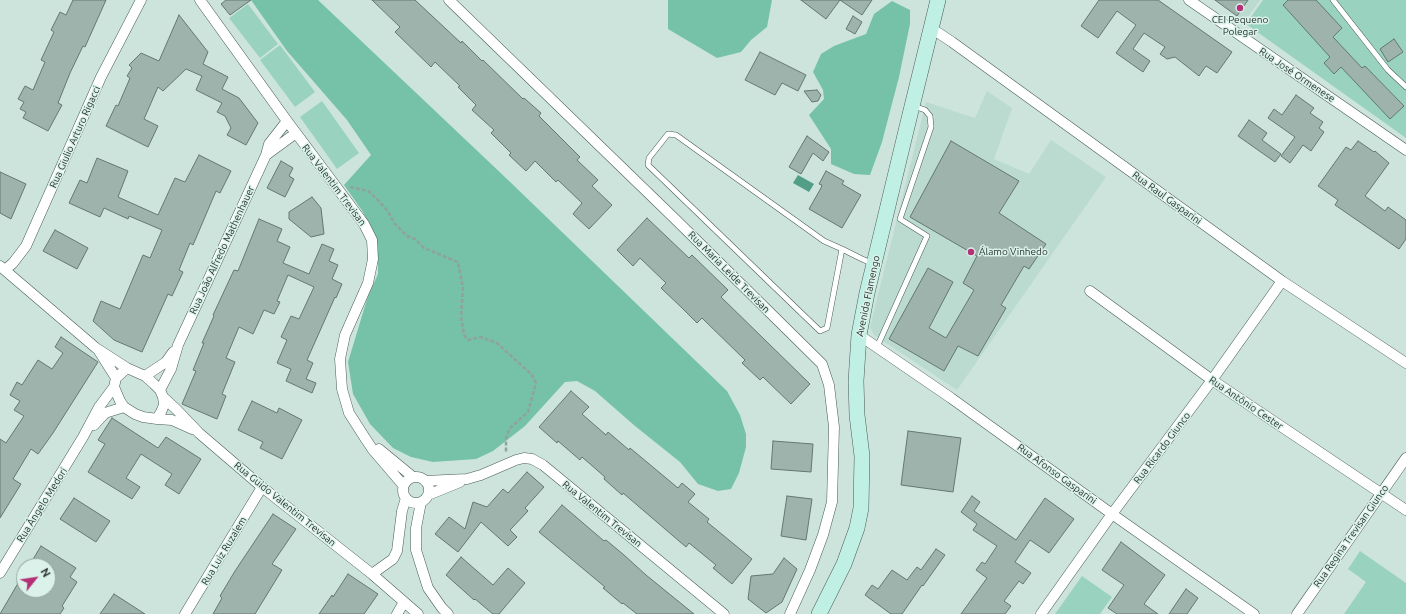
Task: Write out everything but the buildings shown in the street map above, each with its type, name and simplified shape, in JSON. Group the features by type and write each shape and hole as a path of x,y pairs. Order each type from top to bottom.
{"street":[{"name":"Rua Giulio Arturo Rigacci","path":"2,268 13,263 26,246 101,77 141,0"},
{"name":"Rua Valentim Trevisan","path":"200,0 286,121 364,224 372,240 373,259 368,283 346,334 340,359 342,389 349,413 373,450 403,486"},
{"name":"Rua Maria Leide Trevisan","path":"449,0 822,364 829,385 834,427 832,502 823,535 810,570 790,614"},
{"name":"Avenida Flamengo","path":"819,614 844,564 857,528 861,508 862,456 857,415 856,381 858,335 938,0"},
{"name":"Rua José Ormenese","path":"1189,0 1406,150"},
{"name":"Rua Raul Gasparini","path":"931,28 1282,281 1406,364"},
{"name":"Rua João Alfredo Mathenhauer","path":"161,394 171,369 178,345 266,155 269,144 286,121"},
{"name":"Rua João Alfredo Mathenhauer","path":"266,155 296,133"},
{"path":"2,268 96,348 127,368 145,376 154,384 161,394 164,405 157,419 143,417 124,407 117,396 115,382 96,348"},
{"name":"Rua Ricardo Giunco","path":"1041,614 1112,514 1212,380 1282,281"},
{"name":"Rua Antônio Cester","path":"1090,291 1212,380 1406,510"},
{"name":"Rua Afonso Gasparini","path":"858,335 1254,614"},
{"name":"Rua João Alfredo Mathenhauer","path":"145,376 166,362 178,345"},
{"path":"115,382 127,368"},
{"name":"Rua Ângelo Medori","path":"0,573 115,382"},
{"name":"Rua Guido Valentim Trevisan","path":"161,394 199,433 262,487 372,574 418,614"},
{"name":"Rua Ângelo Medori","path":"83,437 105,413 124,407"},
{"name":"Rua Guido Valentim Trevisan","path":"157,419 172,420 199,433"},
{"name":"Rua Valentim Trevisan","path":"365,438 413,477"},
{"name":"Rua Valentim Trevisan","path":"424,498 516,460 524,458 532,459 543,465 724,614"},
{"name":"Rua Regina Trevisan Giunco","path":"1297,614 1406,458"},
{"path":"424,498 416,503 410,502 406,498 403,494 403,486 407,480 413,477 419,477 425,480 428,486 416,528 416,550 428,588 448,614"},
{"name":"Rua Valentim Trevisan","path":"425,480 467,479"},
{"name":"Rua Luiz Ruzalem","path":"186,614 262,487"},
{"path":"372,574 393,559 397,551 402,511 406,498"},
{"path":"397,614 404,602"}],"lane":[{"path":"1332,0 1388,70 1406,87"},
{"path":"877,347 927,236 900,219 931,127 930,116 925,110 912,105"},
{"path":"842,249 827,328 820,331 648,165 649,158 668,134 676,135 824,241 842,249 874,265"}],"path":[{"path":"336,187 353,187 368,191 378,199 387,210 395,224 407,236 415,239 424,248 458,262 464,288 462,316 464,335 468,340 481,337 497,343 532,374 536,383 528,412 509,429 506,439 506,455 496,469"}],"shaded area":[{"path":"251,0 318,0 507,179 727,391 740,415 746,434 746,447 739,473 731,489 718,491 698,484 680,462 635,426 595,391 577,381 565,382 525,426 493,451 476,459 433,462 411,457 393,448 370,424 353,394 348,362 368,296 378,274 378,246 363,212 344,185 371,155 347,120 287,51"},
{"path":"668,0 772,0 767,27 751,40 741,52 717,58 668,29"},
{"name":"CEI Pequeno Polegar","path":"1215,0 1260,0 1244,22"},
{"path":"1263,0 1406,0 1406,138 1246,24"},
{"path":"892,1 910,10 910,24 899,77 882,142 870,175 854,174 831,164 831,149 809,115 824,99 823,90 813,72 821,54 834,46 866,34 874,14"},
{"path":"248,4 278,44 260,58 229,18"},
{"path":"280,45 315,92 295,107 260,60"},
{"name":"Álamo Vinhedo","path":"987,91 1012,108 994,159 1029,174 1051,140 1106,177 957,390 874,335 870,327 926,102 975,118"},
{"path":"322,101 359,153 337,169 300,117"},
{"path":"798,175 814,184 809,192 793,183"},
{"path":"1360,551 1406,583 1406,614 1344,614 1366,582 1348,569"},
{"path":"1082,576 1112,597 1100,614 1055,614"}],"place":[{"name":"CEI Pequeno Polegar","path":"1240,8"},
{"name":"Álamo Vinhedo","path":"971,252"}]}
